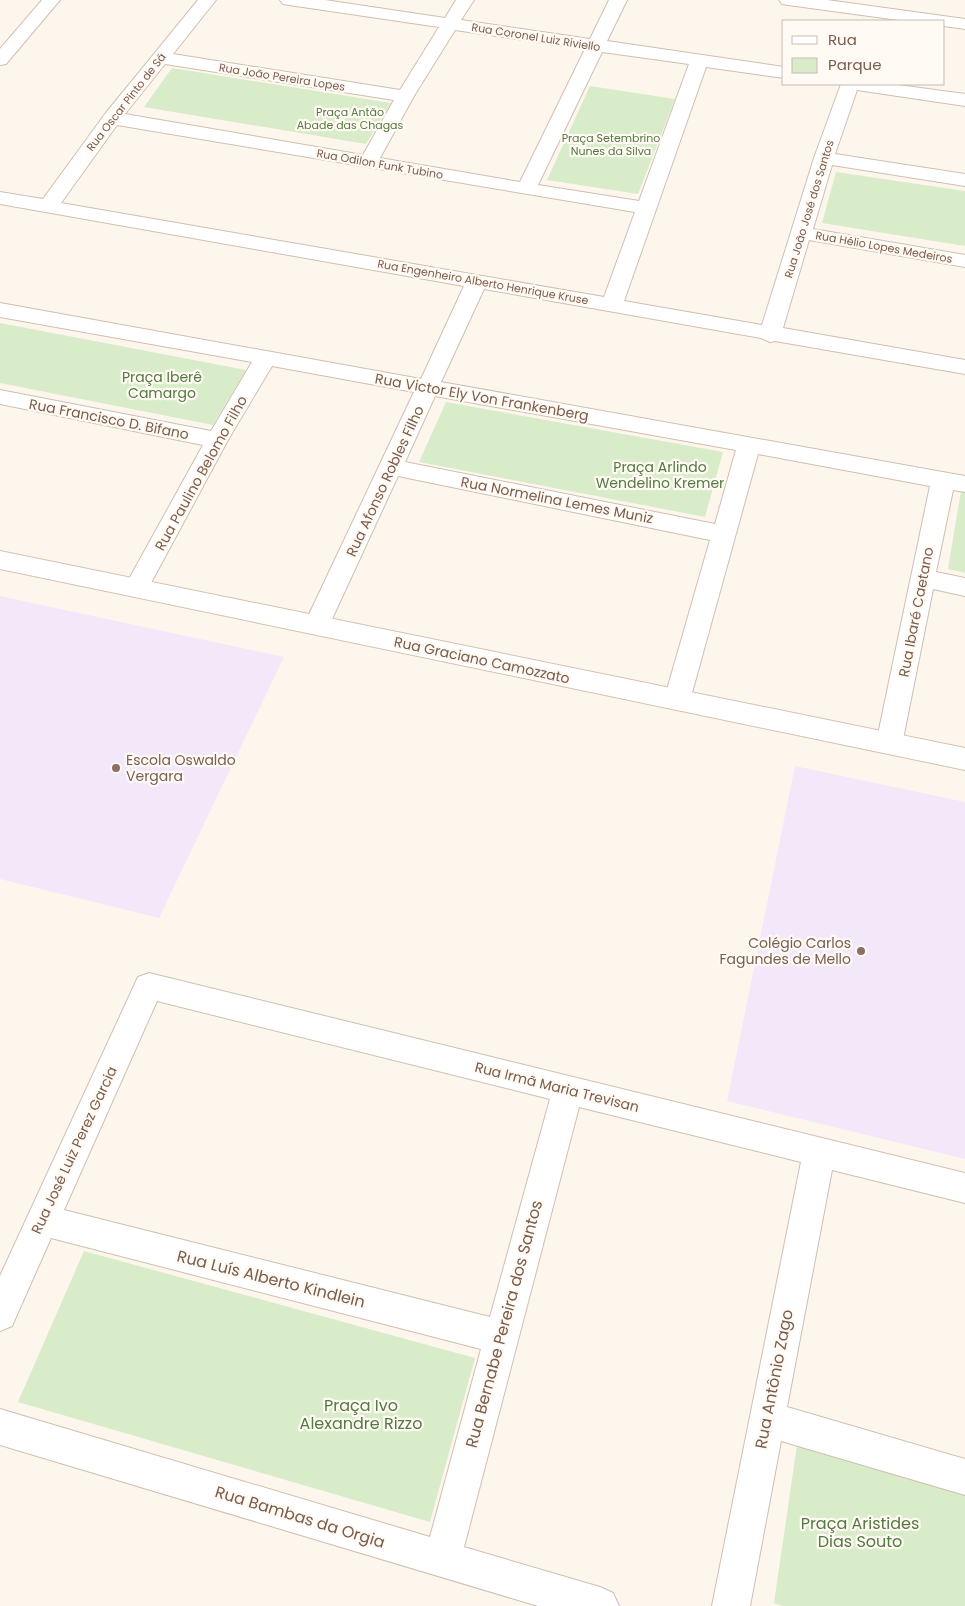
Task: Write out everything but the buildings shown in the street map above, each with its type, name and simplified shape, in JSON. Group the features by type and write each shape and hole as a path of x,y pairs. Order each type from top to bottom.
{"street":[{"path":"0,60 50,0"},
{"name":"Rua Oscar Pinto de Sá","path":"48,206 112,118 207,0"},
{"name":"Rua Coronel Luiz Riviello","path":"289,0 320,2 451,24 782,73"},
{"path":"370,161 405,96 465,0"},
{"path":"526,189 618,0"},
{"path":"788,0 875,6 965,24"},
{"name":"Rua João Pereira Lopes","path":"160,58 405,96"},
{"path":"612,304 648,208 699,61"},
{"name":"Rua João José dos Santos","path":"770,335 824,158 850,85"},
{"path":"861,85 965,100"},
{"name":"Rua Odilon Funk Tubino","path":"112,118 648,208"},
{"path":"824,158 965,180"},
{"name":"Rua Engenheiro Alberto Henrique Kruse","path":"0,198 612,304 770,335 965,367"},
{"name":"Rua Hélio Lopes Medeiros","path":"802,233 965,261"},
{"name":"Rua Afonso Robles Filho","path":"317,625 429,388 477,281"},
{"name":"Rua Victor Ely Von Frankenberg","path":"0,310 954,482"},
{"name":"Rua Paulino Belomo Filho","path":"136,588 266,358"},
{"name":"Rua Francisco D. Bifano","path":"0,397 218,440"},
{"path":"677,700 749,446"},
{"name":"Rua Normelina Lemes Muniz","path":"391,467 724,534"},
{"name":"Rua Ibaré Caetano","path":"890,744 922,578 954,482"},
{"name":"Rua Graciano Camozzato","path":"0,560 965,759"},
{"path":"922,578 965,587"},
{"name":"Rua Irmã Maria Trevisan","path":"149,986 965,1188"},
{"name":"Rua José Luiz Perez Garcia","path":"0,1314 149,986"},
{"name":"Rua Bernabe Pereira dos Santos","path":"442,1559 568,1090"},
{"name":"Rua Antônio Zago","path":"731,1606 819,1152"},
{"name":"Rua Luís Alberto Kindlein","path":"42,1220 501,1337"},
{"path":"766,1419 965,1477"},
{"name":"Rua Bambas da Orgia","path":"0,1427 600,1606"}],"shaded area":[{"name":"Escola Oswaldo Vergara","path":"0,596 284,657 159,918 0,879"},
{"name":"Colégio Carlos Fagundes de Mello","path":"795,766 965,802 965,1159 727,1101"}],"green space":[{"name":"Praça Antão Abade das Chagas","path":"172,68 391,103 366,144 144,107"},
{"name":"Praça Setembrino Nunes da Silva","path":"590,86 675,99 638,194 547,180"},
{"path":"836,172 965,191 965,246 822,223"},
{"name":"Praça Iberê Camargo","path":"0,323 246,370 213,425 0,383"},
{"name":"Praça Arlindo Wendelino Kremer","path":"446,402 723,452 705,517 419,462"},
{"path":"961,491 965,492 965,573 948,569"},
{"name":"Praça Ivo Alexandre Rizzo","path":"84,1251 475,1358 430,1522 18,1402"},
{"name":"Praça Aristides Dias Souto","path":"798,1438 965,1482 965,1606 783,1606 774,1603"}],"place":[{"name":"Escola Oswaldo Vergara","path":"116,768"},
{"name":"Colégio Carlos Fagundes de Mello","path":"861,951"}]}
